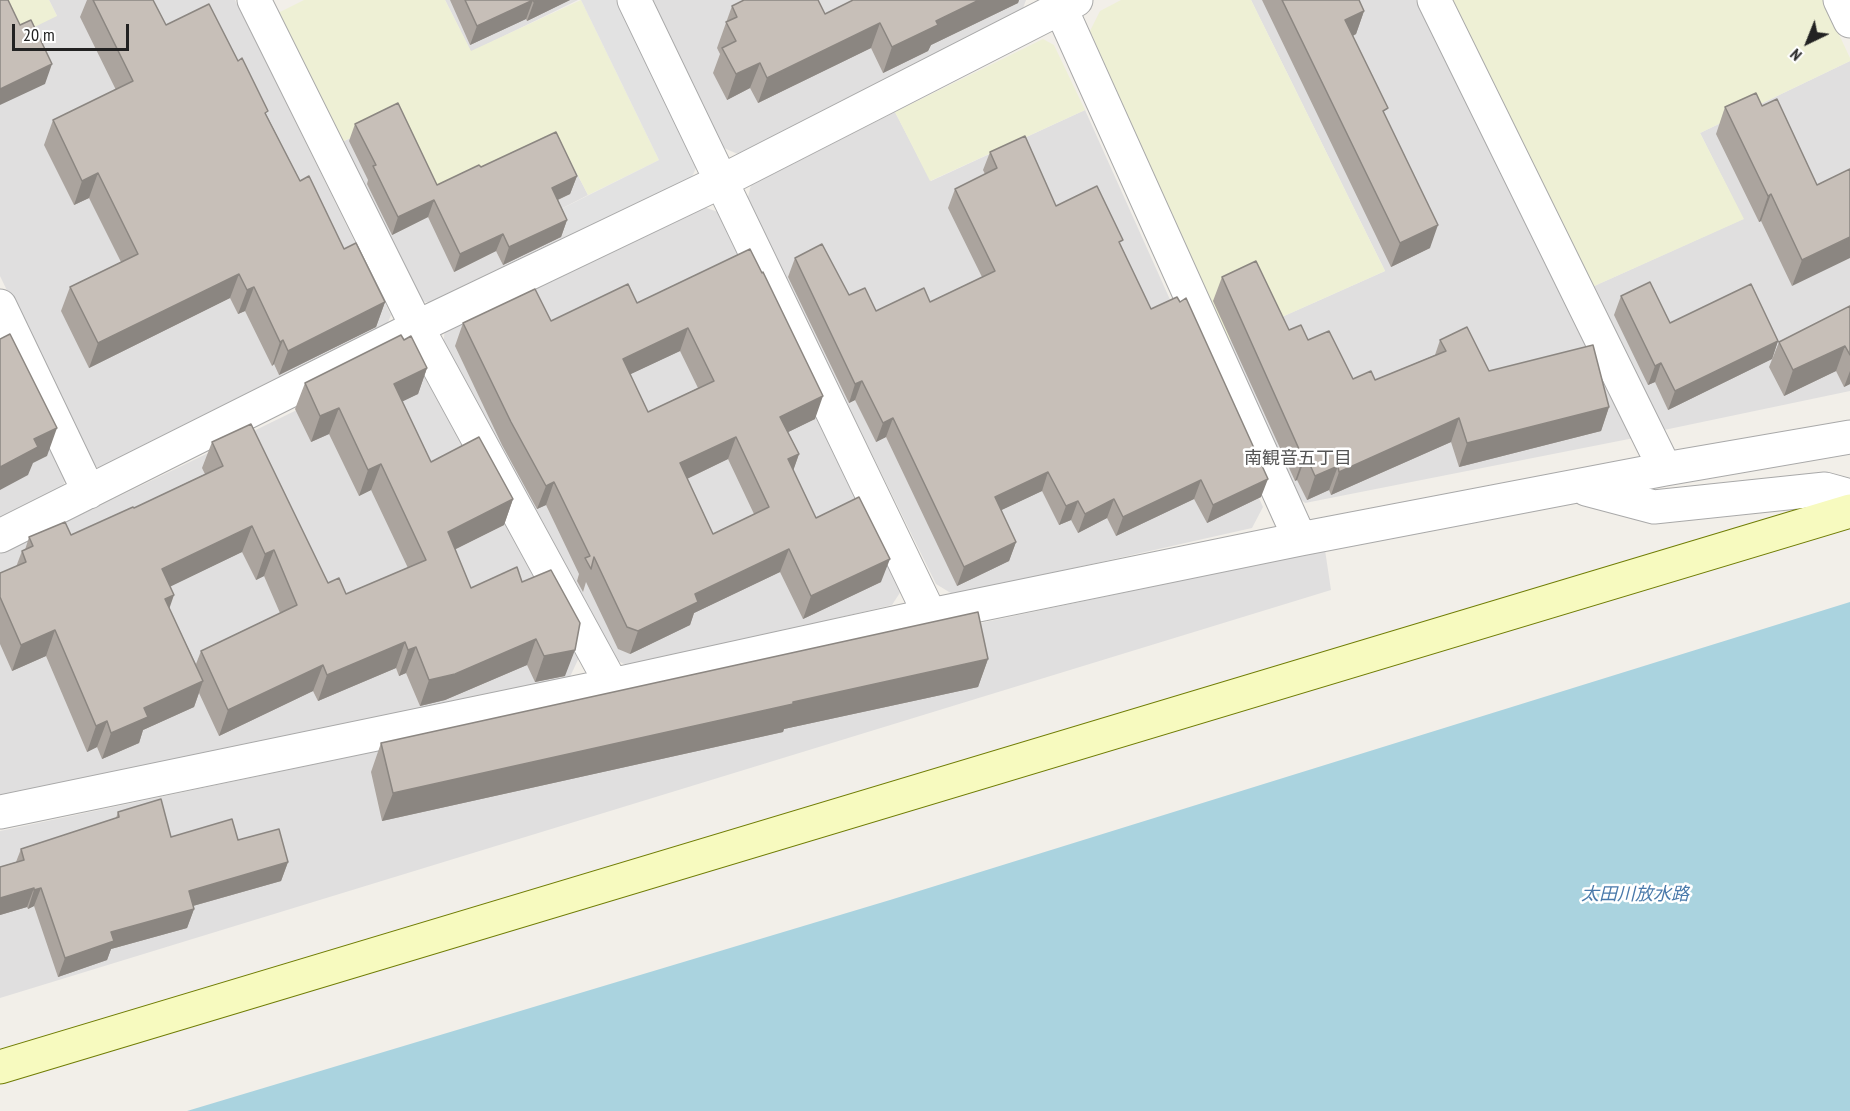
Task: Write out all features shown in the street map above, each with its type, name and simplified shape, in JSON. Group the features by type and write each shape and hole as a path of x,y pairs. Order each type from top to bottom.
{"street":[{"path":"254,0 417,327 612,685"},
{"path":"634,0 930,615"},
{"path":"1434,0 1665,469"},
{"path":"1840,0 1850,21"},
{"path":"0,536 417,327 722,181 1065,3 1300,539"},
{"path":"0,306 89,492"},
{"path":"0,812 1300,539 1665,469 1850,437"},
{"path":"1578,487 1654,507 1825,489 1850,496"},
{"path":"0,1067 1850,511"}],"shaded area":[{"path":"49,0 235,0 391,315 386,327 107,472 91,464 0,276 0,4 57,16"},
{"path":"445,0 578,0 471,52"},
{"path":"581,0 616,0 697,166 690,181 567,240 553,213 659,160"},
{"path":"651,0 1026,0 1022,11 740,155 724,148"},
{"path":"1251,0 1416,0 1634,438 1305,503 1297,496 1228,341 1385,271"},
{"path":"1850,61 1850,391 1664,430 1592,287 1743,219 1700,133"},
{"path":"1085,110 1263,507 1252,528 954,595 936,584 747,201 751,185 895,112 931,181"},
{"path":"398,115 557,134 588,195 553,213 567,240 433,304 415,299 338,144"},
{"path":"698,205 721,213 903,588 892,605 630,667 614,659 442,351 445,330"},
{"path":"0,341 67,475 61,493 0,525"},
{"path":"402,359 422,367 583,649 568,681 0,797 0,554"},
{"path":"1325,550 1331,590 0,998 0,831"}],"green space":[{"path":"0,0 49,0 57,16 16,36"},
{"path":"304,0 445,0 471,51 581,0 659,160 588,195 557,135 437,195 398,115 338,144 274,15"},
{"path":"1121,0 1251,0 1385,271 1228,341 1090,31 1100,11"},
{"path":"1451,0 1823,0 1850,61 1700,133 1744,219 1592,287"},
{"path":"1043,39 1054,45 1085,110 930,181 895,112"}],"water":[{"name":"太田川放水路","path":"1850,602 1850,1111 187,1111 890,900"}],"building":[{"path":"0,0 8,0 20,25 31,20 52,64 0,89"},
{"path":"93,0 153,0 166,25 209,4 238,61 242,58 268,111 265,113 300,181 309,176 344,249 356,243 385,302 288,351 283,340 280,342 254,287 247,290 239,274 98,343 70,287 138,254 98,173 82,181 53,120 133,81"},
{"path":"465,0 533,0 477,26"},
{"path":"744,0 818,0 825,14 853,0 979,0 936,21 938,25 892,47 880,23 767,78 760,63 736,74 722,48 736,41 726,22 737,17 732,6"},
{"path":"1282,0 1359,0 1364,11 1345,20 1388,108 1383,111 1438,225 1400,243"},
{"path":"1756,93 1762,106 1777,99 1817,185 1850,169 1850,237 1802,260 1771,194 1768,196 1725,107"},
{"path":"398,103 437,185 556,132 577,176 552,188 567,220 509,247 503,234 460,254 434,200 398,217 373,166 376,165 355,124"},
{"path":"1025,136 1056,206 1097,186 1123,240 1119,242 1151,309 1177,297 1180,302 1186,298 1268,479 1213,505 1201,480 1123,517 1114,499 1085,514 1078,501 1066,506 1048,472 995,497 1016,542 964,567 893,418 883,423 862,381 855,384 795,258 822,244 849,295 865,288 876,311 924,288 930,302 995,271 955,189 997,168 990,152"},
{"path":"750,249 823,396 780,417 799,454 788,459 816,518 859,497 890,559 811,596 789,549 695,594 698,602 638,631 627,627 594,557 591,569 585,558 590,556 554,482 546,486 511,422 463,323 535,289 551,321 628,284 637,303","holes":["688,328 714,381 648,412 623,359","736,437 769,507 713,534 680,463"]},
{"path":"1256,261 1289,330 1301,325 1308,340 1329,331 1353,379 1371,371 1375,380 1446,351 1440,340 1467,327 1489,371 1593,345 1609,407 1467,443 1459,418 1339,472 1338,466 1315,476 1306,456 1303,458 1222,277"},
{"path":"1650,282 1670,323 1751,284 1778,341 1675,391 1661,363 1655,366 1621,296"},
{"path":"1850,306 1850,355 1845,346 1793,370 1779,342"},
{"path":"10,334 57,428 34,439 38,447 0,467 0,339"},
{"path":"401,335 404,340 411,336 427,368 394,384 431,462 479,437 513,499 448,532 471,588 517,567 522,582 551,570 580,623 575,650 544,656 536,639 455,674 429,680 416,647 408,650 405,642 327,675 323,665 228,710 201,651 297,605 274,550 265,554 252,526 162,569 174,595 165,599 203,681 144,708 148,717 111,733 107,721 96,726 55,630 21,645 0,597 0,573 26,562 22,551 33,546 29,537 65,522 71,535 223,466 212,442 251,424 328,583 339,578 346,594 426,560 381,464 368,470 339,408 320,416 305,383"},
{"path":"978,612 988,659 393,793 381,743"},
{"path":"161,799 171,837 232,819 238,840 279,829 288,862 189,891 194,909 111,932 114,941 65,958 41,888 0,898 0,867 24,860 21,849 119,817 118,812"}],"district":[{"name":"南観音五丁目","path":"1298,459"}]}
